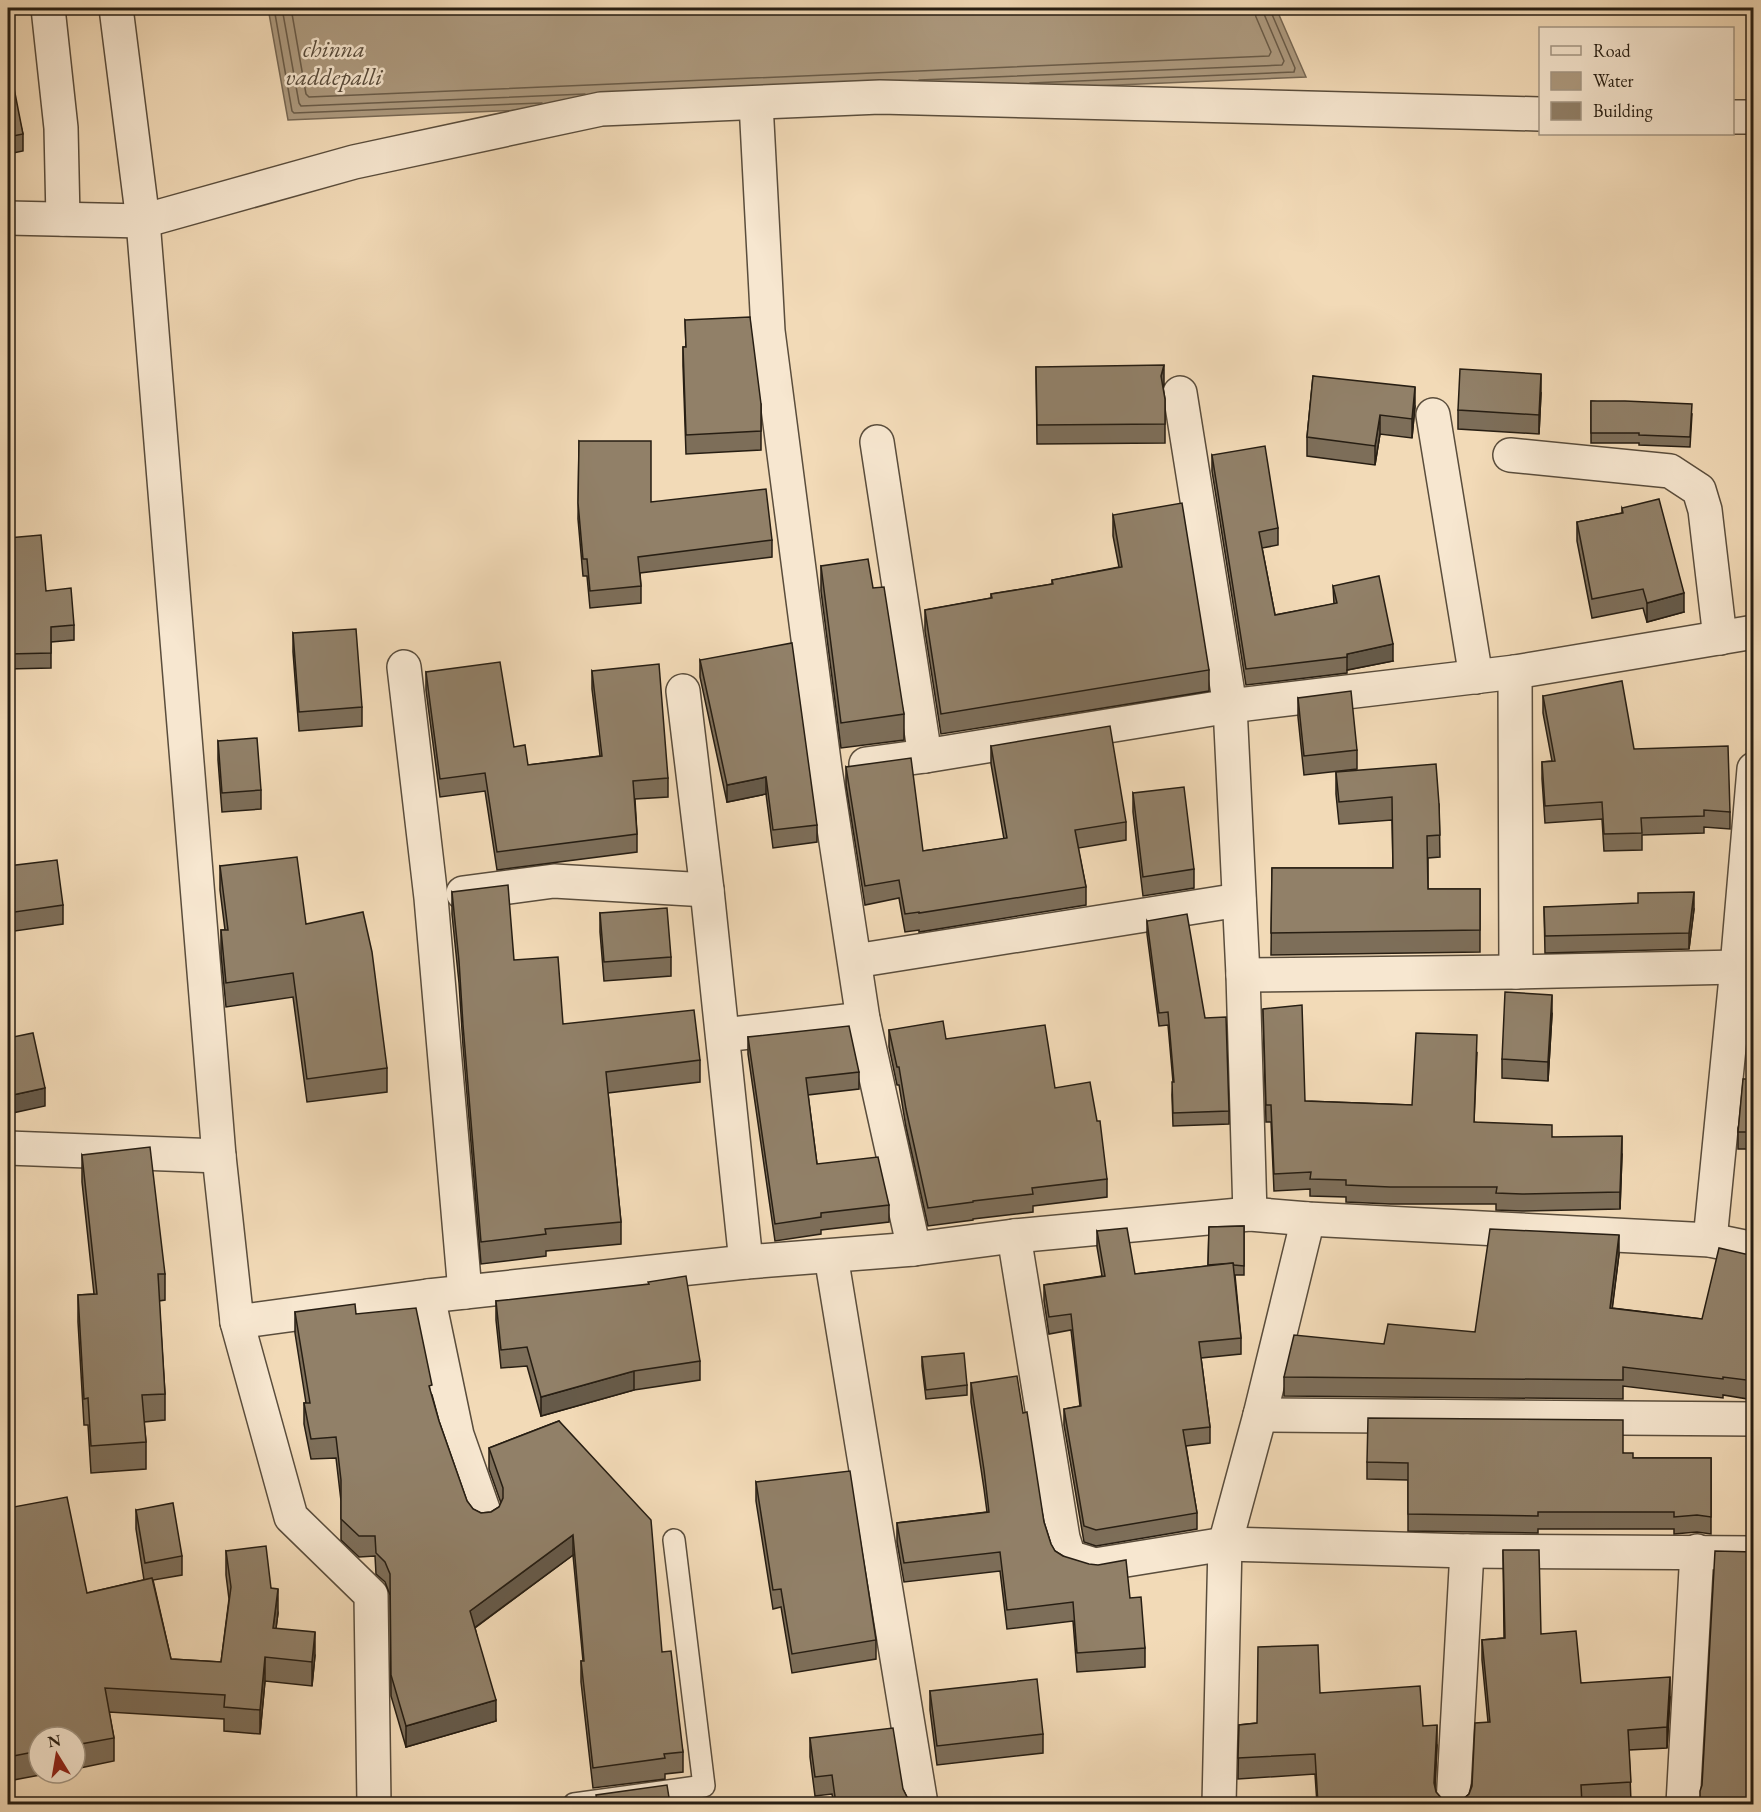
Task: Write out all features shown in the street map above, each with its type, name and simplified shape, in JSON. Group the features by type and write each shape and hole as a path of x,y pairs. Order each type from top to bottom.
{"street":[{"path":"48,8 61,128 63,219"},
{"path":"117,8 143,221 219,1156 237,1322 291,1517 371,1595 374,1804"},
{"path":"8,218 143,221 354,162 601,109 880,97 1539,114"},
{"path":"756,103 768,330 825,769 863,1019 914,1249"},
{"path":"1734,117 1754,117"},
{"path":"1179,393 1230,706 1250,1214"},
{"path":"1433,415 1476,677"},
{"path":"877,442 925,756"},
{"path":"1510,455 1670,471 1699,490 1705,510 1720,638"},
{"path":"825,769 925,756 1230,706 1515,672 1754,632"},
{"path":"404,667 431,898 465,1293"},
{"path":"1515,672 1516,972"},
{"path":"682,691 707,891 746,1262"},
{"path":"1710,1240 1754,770"},
{"path":"431,898 554,881 707,891"},
{"path":"855,961 1239,900"},
{"path":"1242,975 1737,967"},
{"path":"723,1035 863,1019"},
{"path":"8,1148 219,1156"},
{"path":"237,1322 428,1296 746,1262 914,1249 1014,1236 1250,1214 1710,1240 1754,1249"},
{"path":"1219,1804 1225,1544 1260,1415 1308,1219"},
{"path":"1014,1236 1063,1538 1069,1557 1095,1565 1225,1544 1467,1551 1754,1553"},
{"path":"831,1256 921,1804"},
{"path":"428,1296 456,1436 485,1515"},
{"path":"1260,1415 1754,1419"},
{"path":"1454,1804 1467,1551"},
{"path":"1683,1804 1697,1551"}],"lane":[{"path":"574,1804 704,1786 674,1540"}],"water":[{"name":"chinna vaddepalli","path":"268,8 1276,8 1306,77 288,120"}],"building":[{"path":"11,73 23,134 8,137 8,74"},
{"path":"750,317 761,404 761,431 686,435 683,347 686,347 685,320"},
{"path":"1164,365 1161,376 1165,399 1165,424 1037,425 1036,367"},
{"path":"1460,369 1541,374 1539,415 1458,410"},
{"path":"1313,376 1415,387 1412,419 1380,415 1375,446 1307,437"},
{"path":"1591,401 1692,404 1690,437 1639,435 1639,433 1591,433"},
{"path":"579,441 651,441 651,502 766,489 772,540 638,557 641,586 590,591 587,559 583,559 578,503"},
{"path":"1265,446 1278,528 1259,532 1275,615 1337,603 1333,586 1379,576 1393,644 1347,654 1347,657 1246,669 1212,455"},
{"path":"1659,499 1684,593 1647,603 1643,589 1592,599 1577,522 1623,513 1622,508"},
{"path":"1182,503 1209,670 941,714 925,610 992,598 991,594 1053,584 1052,580 1122,567 1113,515"},
{"path":"41,535 46,591 71,588 74,625 51,627 51,653 8,654 8,538"},
{"path":"868,559 873,588 884,587 904,714 841,723 821,566"},
{"path":"356,629 362,707 299,712 293,633"},
{"path":"792,643 817,825 773,830 766,777 727,785 700,660"},
{"path":"500,662 514,747 525,745 528,765 602,756 592,671 659,664 668,778 633,781 637,834 497,852 485,773 440,779 426,672"},
{"path":"1622,681 1634,749 1728,746 1730,812 1704,810 1704,816 1641,818 1642,833 1604,834 1602,802 1545,806 1542,762 1555,761 1543,696"},
{"path":"1351,691 1357,750 1304,756 1298,698"},
{"path":"1110,726 1126,822 1075,830 1086,887 905,914 899,880 865,886 846,767 911,758 923,851 1007,838 991,746"},
{"path":"257,738 261,790 222,793 218,741"},
{"path":"1436,764 1440,835 1427,836 1428,889 1480,889 1480,930 1271,933 1272,868 1393,868 1392,797 1339,802 1336,772"},
{"path":"1184,787 1194,869 1143,877 1133,793"},
{"path":"297,857 306,924 363,912 372,952 387,1068 307,1079 293,973 226,983 221,930 228,930 220,866"},
{"path":"57,860 63,905 8,913 8,866"},
{"path":"508,885 514,960 558,957 563,1024 694,1010 700,1060 606,1072 621,1222 545,1229 546,1234 481,1242 452,892"},
{"path":"1694,892 1689,933 1545,936 1544,907 1638,903 1638,893"},
{"path":"667,908 671,957 604,962 600,913"},
{"path":"1187,914 1205,1018 1226,1017 1229,1111 1173,1113 1172,1082 1174,1082 1168,1012 1159,1013 1147,921"},
{"path":"1505,992 1552,995 1548,1062 1502,1059"},
{"path":"1302,1005 1305,1101 1412,1105 1416,1033 1477,1035 1474,1122 1552,1125 1552,1137 1622,1136 1620,1192 1496,1193 1497,1187 1346,1185 1346,1180 1310,1179 1311,1172 1274,1174 1271,1105 1266,1105 1263,1009"},
{"path":"943,1021 946,1039 1045,1025 1055,1088 1090,1082 1097,1121 1100,1121 1107,1179 1032,1188 1033,1194 928,1208 899,1067 897,1067 889,1030"},
{"path":"849,1026 859,1072 806,1078 817,1164 878,1157 889,1205 821,1213 821,1217 775,1224 748,1037"},
{"path":"33,1033 45,1088 8,1096 8,1038"},
{"path":"1743,1079 1754,1079 1754,1132 1738,1132"},
{"path":"150,1147 165,1274 158,1274 165,1394 142,1395 146,1442 91,1446 88,1398 84,1399 78,1295 97,1294 82,1155"},
{"path":"1244,1226 1244,1266 1233,1263 1208,1265 1209,1227"},
{"path":"1127,1228 1135,1274 1233,1263 1241,1338 1199,1342 1210,1427 1183,1430 1197,1513 1096,1530 1084,1526 1064,1409 1081,1406 1071,1314 1049,1317 1044,1285 1105,1276 1097,1231"},
{"path":"1490,1229 1619,1235 1610,1308 1702,1319 1719,1248 1754,1256 1754,1381 1623,1367 1623,1380 1284,1377 1294,1335 1384,1344 1388,1324 1475,1332"},
{"path":"686,1276 700,1361 634,1371 541,1397 527,1347 501,1350 496,1301 649,1284 648,1282"},
{"path":"355,1304 356,1314 416,1308 432,1385 429,1386 467,1501 473,1509 481,1513 491,1512 499,1507 503,1498 503,1488 489,1448 559,1421 651,1520 662,1652 671,1651 683,1752 664,1754 665,1758 593,1768 581,1661 584,1661 573,1535 470,1611 496,1700 406,1726 391,1675 390,1574 385,1562 376,1553 375,1536 359,1536 341,1519 341,1480 336,1437 311,1439 304,1403 310,1403 295,1312"},
{"path":"964,1353 967,1385 926,1390 922,1357"},
{"path":"1017,1376 1023,1413 1027,1412 1044,1522 1051,1544 1055,1551 1063,1556 1089,1564 1098,1565 1126,1560 1130,1598 1141,1597 1145,1648 1077,1653 1073,1602 1007,1610 1000,1552 904,1563 897,1523 989,1512 971,1383"},
{"path":"1368,1418 1623,1420 1623,1453 1633,1453 1633,1458 1711,1458 1711,1517 1697,1515 1674,1517 1674,1512 1538,1512 1538,1516 1408,1514 1408,1463 1367,1462"},
{"path":"850,1471 876,1640 792,1654 781,1589 773,1590 756,1482"},
{"path":"67,1497 87,1593 152,1578 171,1659 221,1662 231,1587 226,1551 266,1546 271,1588 278,1589 273,1628 315,1632 312,1662 265,1657 260,1710 224,1707 225,1695 105,1688 114,1738 87,1743 87,1725 27,1725 27,1753 8,1757 8,1508"},
{"path":"173,1503 182,1556 145,1563 136,1510"},
{"path":"1503,1550 1539,1550 1541,1634 1576,1631 1581,1683 1670,1677 1667,1727 1628,1730 1631,1782 1581,1785 1582,1804 1318,1804 1315,1754 1238,1758 1239,1725 1257,1723 1258,1647 1318,1645 1320,1693 1420,1686 1423,1726 1437,1725 1434,1783 1436,1792 1443,1800 1453,1803 1462,1800 1469,1794 1472,1786 1475,1723 1490,1722 1482,1640 1505,1638"},
{"path":"1715,1551 1754,1552 1754,1804 1700,1804"},
{"path":"1037,1679 1043,1734 937,1746 930,1691"},
{"path":"893,1728 903,1789 907,1797 917,1804 836,1804 832,1775 815,1777 810,1738"},
{"path":"667,1785 670,1804 582,1804 597,1802 596,1795"}]}
